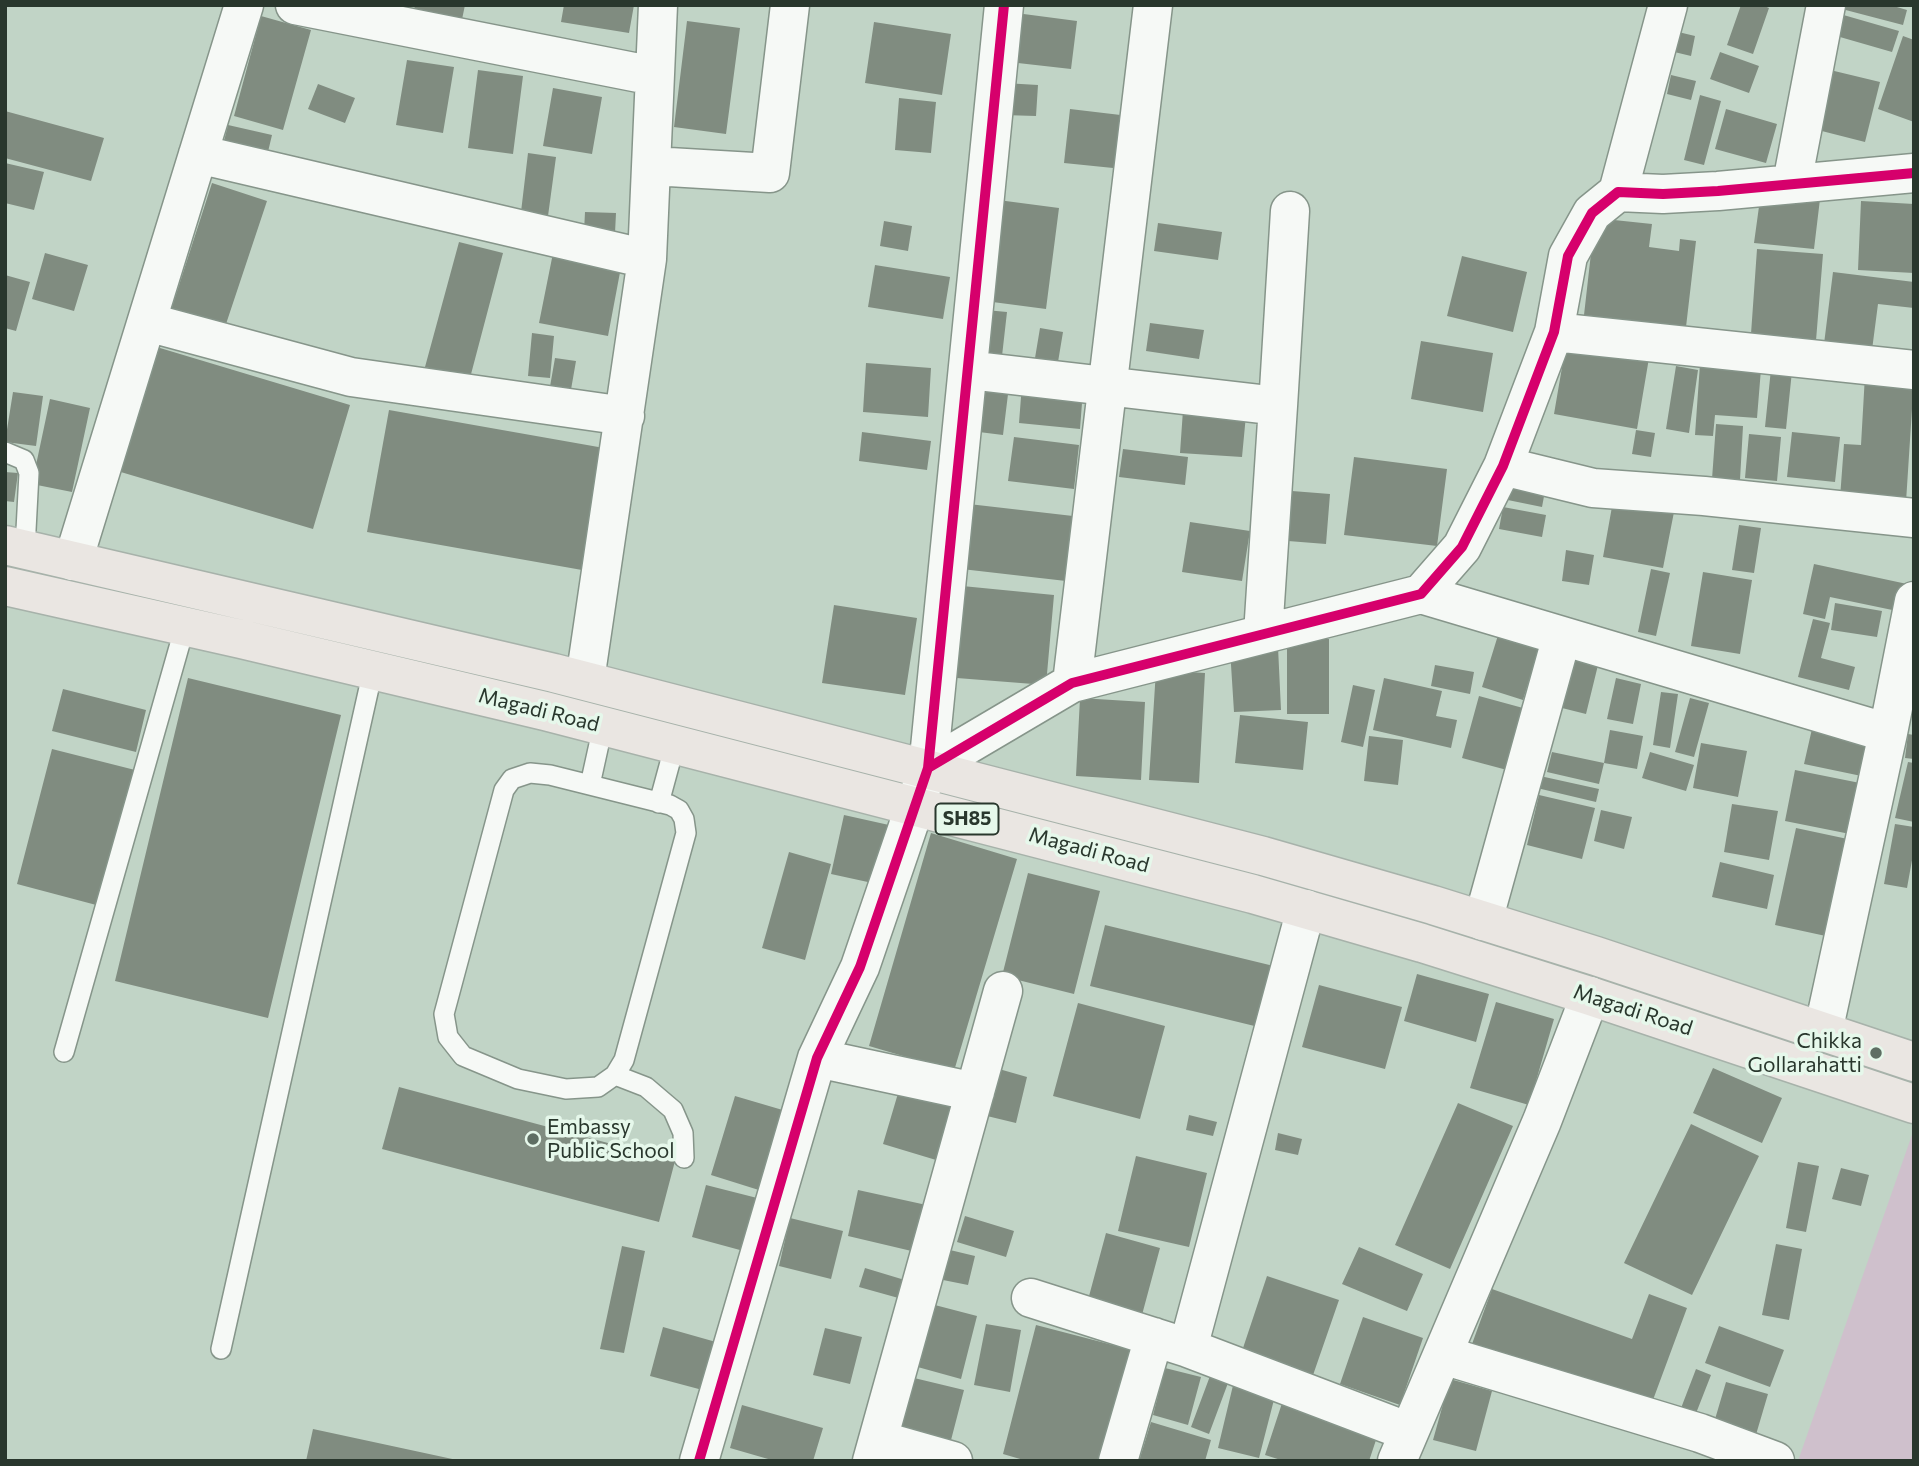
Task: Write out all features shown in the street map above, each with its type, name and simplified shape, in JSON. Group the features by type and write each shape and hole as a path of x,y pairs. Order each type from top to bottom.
{"main road":[{"name":"Magadi Road","path":"15,547 585,681 1250,852 1483,921 1914,1062"},
{"name":"Magadi Road","path":"5,586 603,726 1306,909 1590,996 1914,1104"}],"street":[{"path":"73,561 244,5"},
{"path":"295,5 654,76"},
{"path":"585,681 647,258 659,5"},
{"path":"652,166 770,173 790,5"},
{"path":"699,1461 817,1058 860,967 928,768 1004,5"},
{"path":"1072,683 1153,5"},
{"path":"1422,594 1461,547 1503,466 1554,332 1568,256 1592,213 1618,192 1668,5"},
{"path":"1792,183 1826,5"},
{"path":"198,154 647,258"},
{"path":"1618,192 1663,194 1914,173"},
{"path":"1263,634 1290,211"},
{"path":"147,322 351,377 625,416"},
{"path":"1554,332 1914,370"},
{"path":"968,370 1278,406"},
{"path":"1503,466 1593,488 1704,496 1914,518"},
{"path":"928,768 1072,683 1422,594 1888,733"},
{"path":"1823,1032 1914,601"},
{"path":"1483,921 1562,636"},
{"path":"1118,1461 1171,1343 1306,909"},
{"path":"953,1461 876,1451 1003,990"},
{"path":"1031,1298 1171,1343 1403,1446 1542,1121 1590,996"},
{"path":"817,1058 975,1092"},
{"path":"1443,1355 1700,1433 1775,1461"}],"lane":[{"path":"5,452 24,460 29,473 15,547"},
{"path":"64,1052 185,626"},
{"path":"222,1349 373,670"},
{"path":"590,785 603,726"},
{"path":"659,803 674,744"},
{"path":"530,773 590,785 679,810 684,819 686,833 624,1060 615,1075 598,1087 566,1089 518,1079 463,1056 448,1037 444,1014 504,790 512,779 530,773"},
{"path":"615,1075 646,1087 673,1110 683,1133 684,1158"}],"shaded area":[{"path":"1913,1132 1914,1461 1798,1461"}],"building":[{"path":"415,5 465,5 460,29 412,20"},
{"path":"564,5 634,5 629,33 561,22"},
{"path":"1741,5 1762,5 1769,8 1753,54 1727,45"},
{"path":"1839,5 1890,5 1907,10 1903,25 1838,8"},
{"path":"1016,13 1077,21 1071,69 1009,62"},
{"path":"1840,14 1899,31 1892,52 1833,35"},
{"path":"261,16 311,30 283,130 234,116"},
{"path":"687,21 740,28 726,134 674,127"},
{"path":"874,22 951,34 942,95 865,83"},
{"path":"1670,30 1695,36 1691,56 1666,50"},
{"path":"1903,36 1914,40 1914,122 1878,109"},
{"path":"1720,52 1759,66 1749,93 1710,79"},
{"path":"407,60 454,67 443,133 396,125"},
{"path":"1826,69 1880,82 1865,142 1810,128"},
{"path":"478,70 523,76 513,154 468,148"},
{"path":"1671,75 1696,81 1691,100 1667,94"},
{"path":"1004,83 1038,85 1036,116 1003,115"},
{"path":"318,84 355,98 345,123 308,109"},
{"path":"553,88 602,97 592,154 543,146"},
{"path":"1700,95 1721,101 1704,165 1684,160"},
{"path":"899,98 936,102 931,153 895,150"},
{"path":"1070,109 1129,116 1123,169 1064,163"},
{"path":"1726,109 1777,124 1766,163 1715,149"},
{"path":"5,111 104,138 91,181 5,158"},
{"path":"228,125 272,135 267,156 223,145"},
{"path":"528,153 556,157 548,216 521,212"},
{"path":"5,163 44,172 34,210 5,203"},
{"path":"212,183 267,201 225,327 171,310"},
{"path":"1761,192 1820,199 1814,249 1754,243"},
{"path":"998,200 1059,208 1046,309 985,301"},
{"path":"1861,201 1914,204 1914,273 1858,270"},
{"path":"585,212 616,213 615,233 584,232"},
{"path":"1595,218 1652,224 1649,247 1679,251 1680,239 1696,241 1686,327 1584,315"},
{"path":"884,221 912,226 908,251 880,246"},
{"path":"1158,223 1222,232 1218,260 1154,251"},
{"path":"459,242 503,253 470,378 425,367"},
{"path":"1757,249 1823,254 1815,353 1750,348"},
{"path":"45,253 88,265 74,311 32,299"},
{"path":"553,253 621,267 608,336 539,323"},
{"path":"1462,256 1527,272 1513,332 1447,316"},
{"path":"875,265 950,277 943,319 868,307"},
{"path":"1833,272 1914,282 1914,308 1878,304 1872,350 1824,344"},
{"path":"5,275 30,282 16,331 5,328"},
{"path":"975,309 1007,312 1002,356 971,352"},
{"path":"1150,323 1204,330 1199,359 1146,351"},
{"path":"1040,328 1063,332 1057,368 1034,364"},
{"path":"532,333 554,336 550,378 528,376"},
{"path":"1421,341 1493,353 1483,412 1411,399"},
{"path":"1566,344 1649,358 1637,429 1554,414"},
{"path":"150,345 350,405 313,529 114,470"},
{"path":"555,358 576,361 569,401 548,398"},
{"path":"866,363 931,368 928,417 863,412"},
{"path":"1700,364 1761,369 1757,418 1715,415 1713,436 1695,435"},
{"path":"1676,366 1698,370 1689,433 1666,429"},
{"path":"1771,369 1792,371 1786,429 1765,427"},
{"path":"1865,375 1914,378 1906,502 1840,498 1844,444 1861,445"},
{"path":"985,383 1009,386 1003,435 979,432"},
{"path":"1022,384 1083,390 1080,429 1019,423"},
{"path":"13,392 43,396 36,446 5,442"},
{"path":"50,399 90,408 72,492 32,484"},
{"path":"389,410 604,448 582,570 367,532"},
{"path":"1183,410 1246,415 1242,457 1180,453"},
{"path":"1716,424 1743,426 1740,480 1712,479"},
{"path":"1636,430 1655,433 1651,457 1632,454"},
{"path":"862,432 931,441 927,470 859,461"},
{"path":"1792,432 1840,437 1835,482 1787,477"},
{"path":"1749,434 1781,437 1777,481 1745,478"},
{"path":"1014,437 1079,445 1074,489 1008,481"},
{"path":"1123,449 1188,457 1185,485 1119,477"},
{"path":"1354,457 1447,469 1437,546 1344,535"},
{"path":"5,472 18,473 14,502 5,501"},
{"path":"1501,483 1545,491 1542,507 1498,498"},
{"path":"1292,491 1330,494 1326,544 1288,541"},
{"path":"1613,501 1674,512 1663,568 1603,557"},
{"path":"960,503 1073,516 1066,581 953,568"},
{"path":"1503,507 1546,515 1542,537 1499,529"},
{"path":"1190,522 1250,531 1242,581 1182,572"},
{"path":"1739,525 1761,528 1754,573 1732,570"},
{"path":"1566,550 1594,555 1589,585 1562,581"},
{"path":"1814,564 1907,584 1902,612 1830,597 1825,619 1803,614"},
{"path":"1651,569 1670,573 1656,636 1638,632"},
{"path":"1703,572 1752,580 1740,654 1691,646"},
{"path":"952,585 1054,595 1046,685 944,677"},
{"path":"1835,603 1882,611 1877,637 1831,630"},
{"path":"834,605 917,618 905,695 822,683"},
{"path":"1813,619 1830,623 1821,658 1855,667 1849,690 1798,677"},
{"path":"1499,632 1540,645 1523,700 1482,687"},
{"path":"1287,639 1329,639 1329,714 1287,714"},
{"path":"1278,647 1281,710 1234,712 1230,649"},
{"path":"1571,654 1599,661 1586,714 1558,707"},
{"path":"1435,665 1474,672 1470,694 1431,686"},
{"path":"1156,670 1205,673 1199,783 1149,780"},
{"path":"188,678 341,715 268,1018 115,981"},
{"path":"1384,678 1442,691 1436,716 1457,720 1451,748 1373,730"},
{"path":"1616,678 1641,684 1633,724 1607,719"},
{"path":"1353,685 1375,690 1363,747 1341,742"},
{"path":"63,689 146,710 136,752 52,731"},
{"path":"1661,692 1678,694 1670,748 1653,745"},
{"path":"1479,696 1523,708 1507,770 1462,758"},
{"path":"1080,698 1145,702 1141,780 1076,776"},
{"path":"1690,698 1709,703 1694,757 1675,752"},
{"path":"1240,715 1308,722 1303,770 1235,763"},
{"path":"1814,720 1880,735 1871,778 1804,764"},
{"path":"1610,730 1643,736 1637,769 1604,763"},
{"path":"1908,734 1914,735 1914,759 1905,758"},
{"path":"1369,736 1403,740 1398,785 1364,781"},
{"path":"1701,743 1747,751 1738,797 1693,788"},
{"path":"52,749 135,770 100,906 17,884"},
{"path":"1552,752 1604,763 1599,784 1547,772"},
{"path":"1650,752 1694,765 1686,791 1642,778"},
{"path":"1908,762 1914,763 1914,822 1895,818"},
{"path":"1795,770 1870,785 1860,836 1785,821"},
{"path":"1540,776 1599,789 1596,802 1537,788"},
{"path":"1539,795 1595,808 1582,859 1527,845"},
{"path":"1732,804 1778,811 1769,860 1724,852"},
{"path":"1601,810 1632,817 1624,849 1594,841"},
{"path":"844,815 889,825 877,884 831,874"},
{"path":"1895,824 1914,827 1914,849 1907,888 1884,884"},
{"path":"1796,828 1857,841 1835,938 1775,925"},
{"path":"931,833 1017,859 954,1071 869,1046"},
{"path":"789,852 831,864 805,960 762,948"},
{"path":"1720,862 1774,875 1767,909 1712,897"},
{"path":"1028,873 1100,891 1074,994 1002,976"},
{"path":"1105,925 1286,969 1271,1030 1090,986"},
{"path":"1417,974 1489,994 1476,1042 1404,1021"},
{"path":"1319,985 1402,1007 1385,1069 1302,1047"},
{"path":"1496,1002 1554,1019 1529,1105 1470,1088"},
{"path":"1078,1003 1165,1026 1140,1119 1053,1096"},
{"path":"1713,1068 1782,1098 1762,1143 1693,1113"},
{"path":"999,1069 1027,1077 1016,1123 987,1116"},
{"path":"399,1087 675,1161 659,1222 382,1149"},
{"path":"899,1090 962,1110 946,1163 883,1144"},
{"path":"735,1096 786,1111 762,1191 711,1175"},
{"path":"1458,1103 1513,1126 1450,1269 1395,1245"},
{"path":"1189,1115 1217,1122 1213,1136 1186,1130"},
{"path":"1691,1124 1759,1156 1692,1295 1624,1263"},
{"path":"1278,1133 1302,1139 1298,1155 1275,1150"},
{"path":"1136,1156 1207,1173 1189,1247 1118,1231"},
{"path":"1798,1162 1819,1166 1806,1232 1786,1228"},
{"path":"1841,1168 1869,1175 1861,1206 1832,1199"},
{"path":"706,1185 765,1200 751,1253 692,1237"},
{"path":"858,1190 931,1206 920,1253 848,1236"},
{"path":"965,1216 1014,1231 1006,1257 957,1242"},
{"path":"790,1218 843,1231 831,1279 779,1266"},
{"path":"1106,1233 1160,1248 1139,1326 1085,1311"},
{"path":"1776,1244 1802,1249 1789,1320 1762,1315"},
{"path":"622,1246 645,1251 624,1353 600,1349"},
{"path":"1359,1247 1423,1274 1407,1311 1342,1284"},
{"path":"950,1250 975,1256 968,1285 943,1280"},
{"path":"865,1268 908,1281 902,1299 859,1287"},
{"path":"1267,1276 1339,1300 1312,1378 1241,1354"},
{"path":"1492,1289 1632,1339 1649,1294 1687,1308 1650,1408 1472,1344"},
{"path":"931,1304 977,1316 961,1379 914,1366"},
{"path":"1363,1317 1423,1338 1400,1405 1340,1384"},
{"path":"986,1324 1021,1330 1010,1392 974,1385"},
{"path":"1036,1325 1132,1350 1103,1461 1027,1461 1003,1454"},
{"path":"1719,1326 1784,1350 1770,1387 1705,1363"},
{"path":"663,1327 723,1344 710,1392 650,1376"},
{"path":"825,1328 862,1337 850,1384 813,1375"},
{"path":"1165,1368 1201,1377 1188,1425 1153,1415"},
{"path":"1696,1369 1711,1375 1693,1421 1678,1416"},
{"path":"1210,1376 1228,1383 1209,1434 1191,1427"},
{"path":"910,1377 964,1390 950,1444 897,1431"},
{"path":"1235,1377 1277,1388 1259,1458 1218,1448"},
{"path":"1450,1379 1492,1391 1476,1451 1433,1440"},
{"path":"1726,1382 1768,1394 1755,1438 1713,1426"},
{"path":"1285,1394 1381,1425 1369,1461 1284,1461 1265,1455"},
{"path":"742,1405 823,1428 813,1461 775,1461 730,1448"},
{"path":"1151,1422 1211,1440 1205,1461 1139,1461"},
{"path":"313,1429 457,1460 457,1461 306,1461"}],"cycle path":[{"path":"699,1461 817,1058 860,967 928,768 1004,5"},
{"path":"928,768 1072,683 1421,594 1462,547 1503,466 1554,332 1568,256 1592,213 1618,192 1663,194 1718,191 1914,173"}],"place":[{"name":"Chikka Gollarahatti","path":"1876,1053"},
{"name":"Embassy Public School","path":"533,1139"}]}
